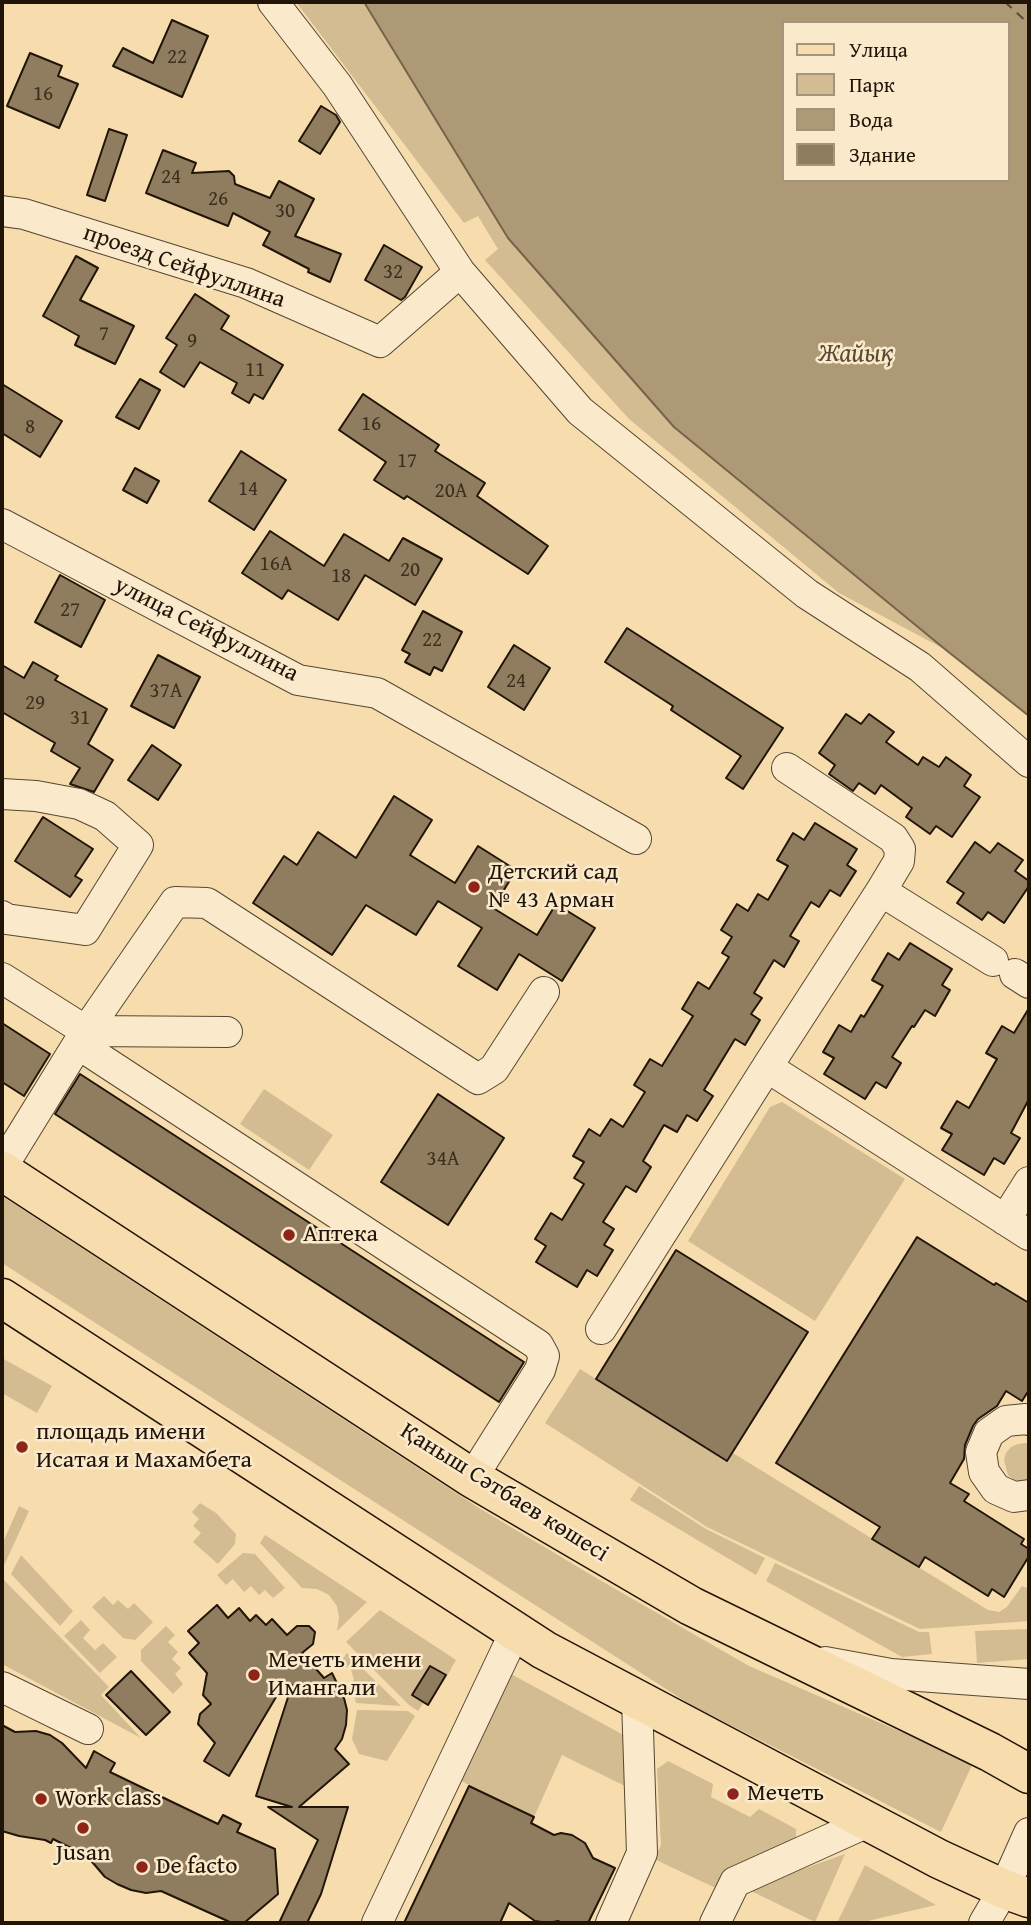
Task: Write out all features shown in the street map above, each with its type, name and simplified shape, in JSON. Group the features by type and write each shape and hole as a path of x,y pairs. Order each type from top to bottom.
{"main road":[{"name":"Қаныш Сәтбаев көшесі","path":"2,1169 472,1478 691,1606 990,1752 1029,1774"},
{"path":"2,1298 544,1650 939,1859 1017,1893"}],"street":[{"path":"273,2 337,85 460,272 580,411 807,594 920,667 1029,762"},
{"name":"проезд Сейфуллина","path":"2,211 24,214 246,283 380,342 460,272"},
{"name":"улица Сейфуллина","path":"2,524 298,680 377,692 636,839"},
{"path":"601,1329 899,861 900,849 893,838 787,768"},
{"path":"2,794 36,796 79,804 105,816 138,845 85,930 6,919 2,916"},
{"path":"881,891 1012,973"},
{"path":"2,1169 82,1037 175,902 207,902 478,1079 494,1069 544,992"},
{"path":"2,978 82,1037 538,1345 544,1356 540,1370 472,1478"},
{"path":"82,1037 228,1032"},
{"path":"767,1067 1017,1227 1029,1182"},
{"path":"1029,1420 1006,1421 989,1433 981,1452 984,1472 996,1489 1014,1497 1029,1495"},
{"path":"377,1923 515,1632"},
{"path":"790,1655 891,1674 1029,1684"},
{"path":"2,1686 88,1729"},
{"path":"611,1923 642,1853 637,1700"},
{"path":"715,1923 735,1882 868,1822"},
{"path":"984,1923 1017,1893 1029,1833"}],"green space":[{"path":"296,2 364,2 508,238 674,427 946,650 839,593 629,419 485,260 498,249 478,216 464,223"},
{"path":"264,1089 333,1135 309,1170 240,1124"},
{"path":"782,1102 905,1179 815,1321 688,1241 770,1107"},
{"path":"2,1196 479,1508 598,1579 749,1666 973,1763 941,1832 691,1705 2,1263"},
{"path":"2,1358 52,1386 37,1413 2,1393"},
{"path":"580,1369 728,1462 733,1453 988,1610 999,1612 1007,1607 1022,1586 1029,1589 1029,1621 920,1629 707,1527 545,1423"},
{"path":"1029,1444 1029,1481 1021,1482 1008,1475 1004,1460 1011,1447"},
{"path":"639,1486 706,1529 765,1558 756,1575 630,1500"},
{"path":"200,1503 216,1513 236,1534 235,1544 218,1564 193,1542 201,1533 193,1526 199,1519 192,1512"},
{"path":"19,1506 29,1511 2,1570 2,1545"},
{"path":"265,1535 367,1602 337,1631 337,1606 329,1595 317,1589 302,1588 260,1543"},
{"path":"243,1553 255,1554 285,1588 273,1598 265,1590 259,1595 251,1586 244,1592 233,1579 226,1585 217,1575"},
{"path":"21,1555 73,1611 60,1626 11,1574"},
{"path":"775,1563 919,1632 929,1632 932,1654 902,1657 766,1581"},
{"path":"2,1578 109,1687 101,1695 141,1738 2,1664"},
{"path":"104,1596 113,1605 118,1600 128,1609 134,1603 153,1622 135,1640 123,1638 92,1607"},
{"path":"380,1610 456,1660 447,1676 430,1666 412,1695 424,1702 418,1711 346,1642"},
{"path":"81,1620 90,1630 83,1638 95,1650 103,1643 117,1657 100,1673 64,1636"},
{"path":"166,1626 175,1635 168,1642 178,1652 172,1659 181,1668 175,1674 183,1684 173,1694 141,1661 141,1650"},
{"path":"1029,1629 1029,1659 977,1663 975,1631"},
{"path":"347,1653 401,1706 356,1703 350,1666 345,1667 342,1660"},
{"path":"509,1673 631,1739 627,1787 562,1755 534,1817 459,1780"},
{"path":"357,1710 408,1711 415,1716 387,1761 359,1754 352,1739"},
{"path":"668,1761 713,1784 711,1797 750,1817 759,1809 796,1829 796,1845 722,1891 654,1859 661,1845 657,1769"},
{"path":"845,1854 815,1922 747,1889"},
{"path":"865,1865 936,1905 859,1923 837,1923"}],"water":[{"name":"Жайық","path":"364,2 1029,2 1029,716 674,427 508,238"}],"building":[{"path":"172,20 208,36 182,97 113,66 123,48 153,63"},
{"path":"30,53 62,66 58,76 78,84 59,128 7,106"},
{"path":"321,106 336,115 340,122 320,154 299,141"},
{"path":"109,129 127,135 105,201 87,195"},
{"path":"163,150 196,163 192,173 229,171 234,176 235,184 270,198 279,181 314,199 295,236 341,254 330,282 263,245 270,232 233,213 228,226 146,193"},
{"path":"384,245 422,267 401,300 365,280"},
{"path":"76,256 98,268 80,300 134,326 115,364 75,345 79,336 43,316"},
{"path":"195,294 229,316 221,329 283,365 263,399 254,394 249,403 232,393 237,383 200,362 184,387 160,372 177,345 166,338"},
{"path":"140,379 160,390 139,429 116,417"},
{"path":"2,384 62,421 40,457 2,433"},
{"path":"363,394 439,445 435,451 485,483 477,496 548,546 528,574 407,496 404,499 374,480 386,462 339,430"},
{"path":"241,451 286,480 254,530 209,501"},
{"path":"135,468 159,481 147,503 123,490"},
{"path":"270,531 324,566 344,534 389,561 403,538 442,559 415,605 365,575 338,620 288,590 282,599 242,573"},
{"path":"60,575 105,600 81,647 35,622"},
{"path":"423,611 462,632 442,671 434,667 430,675 405,662 410,654 402,650"},
{"path":"627,628 783,728 743,789 726,778 741,756 671,710 673,706 605,662"},
{"path":"514,645 550,668 524,710 488,687"},
{"path":"158,655 200,677 174,728 131,706"},
{"path":"33,662 58,676 55,680 107,709 88,744 113,760 94,792 70,784 80,768 51,751 55,743 2,712 2,665 24,678"},
{"path":"846,714 861,724 869,714 894,732 886,742 918,765 923,757 939,767 946,757 971,775 964,786 980,797 952,837 936,826 930,834 906,817 912,808 881,785 875,794 859,783 853,791 829,774 835,765 819,753"},
{"path":"152,745 181,765 158,800 128,780"},
{"path":"394,796 432,820 410,855 455,883 478,846 516,870 493,908 537,935 556,904 595,928 562,981 519,954 497,990 458,966 482,928 438,901 416,935 366,905 332,955 253,903 284,856 297,865 318,832 356,858"},
{"path":"43,817 93,849 75,876 82,880 70,897 15,861"},
{"path":"815,823 857,849 847,865 856,871 840,896 830,890 819,907 811,902 790,936 799,941 784,967 774,960 754,993 762,998 751,1014 760,1020 745,1045 735,1039 704,1090 713,1096 697,1121 687,1115 677,1132 664,1125 643,1161 651,1167 636,1192 626,1186 603,1222 614,1229 604,1245 613,1250 597,1276 587,1270 577,1287 536,1262 546,1246 535,1239 551,1213 562,1220 584,1184 574,1178 584,1162 573,1156 589,1129 600,1136 611,1119 623,1127 645,1092 634,1085 650,1059 662,1066 693,1016 682,1009 698,982 709,989 729,957 722,953 732,937 721,930 737,904 748,911 758,894 768,900 788,866 777,860 793,833 804,840"},
{"path":"975,842 990,853 998,843 1023,860 1015,871 1029,881 1029,886 1004,923 988,912 982,920 957,903 964,893 947,882"},
{"path":"910,943 952,969 942,985 950,990 935,1016 925,1010 914,1027 912,1026 892,1057 901,1063 886,1088 876,1082 865,1099 824,1074 834,1058 823,1052 839,1025 851,1032 861,1015 864,1017 883,986 872,980 888,953 899,960"},
{"path":"1029,1008 1029,1099 1011,1133 1020,1138 1004,1164 994,1158 984,1175 942,1150 952,1134 941,1128 957,1101 969,1108 997,1059 986,1053 1002,1026 1014,1033"},
{"path":"2,1023 50,1054 24,1096 2,1082"},
{"path":"80,1074 524,1362 499,1402 55,1114"},
{"path":"438,1094 504,1138 448,1225 381,1182"},
{"path":"917,1237 994,1285 996,1283 1029,1303 1029,1390 1022,1401 1006,1391 997,1406 978,1419 965,1445 964,1459 950,1483 969,1494 964,1501 1024,1539 1021,1544 1029,1549 1029,1556 1004,1597 992,1589 988,1596 925,1557 919,1567 872,1539 880,1527 776,1463"},
{"path":"676,1250 808,1332 727,1461 596,1379"},
{"path":"217,1605 228,1618 239,1608 250,1621 256,1615 266,1625 272,1619 287,1635 297,1626 309,1626 315,1632 313,1644 302,1653 324,1678 332,1673 344,1698 347,1710 346,1725 342,1739 335,1749 349,1764 299,1807 348,1807 321,1894 307,1923 279,1923 318,1840 268,1807 292,1807 256,1796 292,1685 285,1682 229,1776 204,1761 215,1743 198,1724 200,1714 211,1704 203,1695 207,1673 189,1653 199,1643 188,1631"},
{"path":"430,1666 446,1675 428,1705 412,1695"},
{"path":"131,1671 170,1712 146,1735 106,1695"},
{"path":"2,1725 15,1732 36,1731 50,1735 62,1743 86,1768 94,1751 115,1763 110,1772 218,1824 223,1815 241,1824 237,1832 275,1849 278,1894 244,1923 232,1923 161,1891 146,1893 117,1884 105,1877 87,1856 53,1839 51,1843 2,1831"},
{"path":"469,1786 534,1817 531,1823 554,1835 572,1835 585,1843 593,1858 615,1868 588,1923 535,1921 509,1903 500,1923 404,1923"}],"ferry route":[{"path":"1005,2 1029,24"}],"place":[{"name":"Детский сад № 43 Арман","path":"474,887"},
{"name":"Аптека","path":"289,1235"},
{"name":"площадь имени Исатая и Махамбета","path":"22,1447"},
{"name":"Мечеть имени Имангали","path":"254,1675"},
{"name":"Мечеть","path":"733,1794"},
{"name":"Work class","path":"41,1799"},
{"name":"Jusan","path":"83,1828"},
{"name":"De facto","path":"142,1867"}]}
